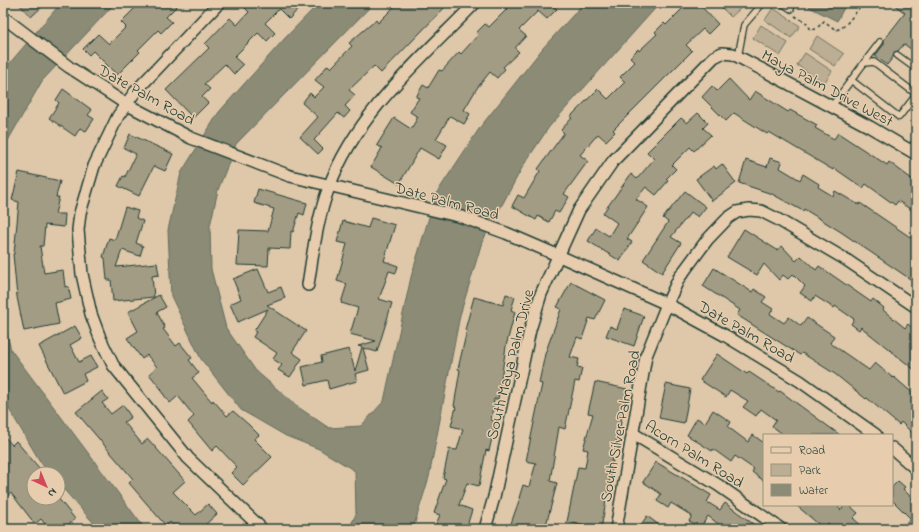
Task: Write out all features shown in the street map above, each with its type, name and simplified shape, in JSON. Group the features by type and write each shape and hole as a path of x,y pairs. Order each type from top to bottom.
{"street":[{"path":"219,3 134,92 126,104 104,141 94,166 80,213 78,230 82,274 91,314 100,338 113,365 188,458 260,527"},
{"path":"308,285 315,239 330,186 344,155 370,114 390,91 475,3"},
{"name":"Date Palm Road","path":"3,18 69,67 126,104 191,138 290,176 418,208 462,217 557,254 667,304 726,336 800,381 875,434"},
{"name":"Maya Palm Drive West","path":"722,53 733,54 912,152"},
{"name":"South Maya Palm Drive","path":"485,529 494,497 530,330 541,294 557,254 579,210 613,161 709,62 722,53"},
{"name":"South Silver Palm Road","path":"616,529 646,356 679,278 695,254 720,226 737,212 749,210 761,211 777,219 845,259 916,307"},
{"name":"Acorn Palm Road","path":"632,433 718,485 781,529"},
{"path":"893,449 916,469"}],"lane":[{"path":"738,57 744,24 763,3"},
{"path":"782,3 791,9"},
{"path":"831,107 880,42"},
{"path":"897,55 916,69"},
{"path":"851,80 899,117 916,95 874,62 864,64"},
{"path":"912,152 916,141"}],"path":[{"path":"791,9 795,16 807,23 811,30 816,29 824,21 836,30 843,28 857,10 863,5 862,3"}],"green space":[{"path":"717,3 738,3 742,7 731,17"},
{"path":"773,8 800,26 791,38 765,20"},
{"path":"761,25 788,43 780,56 753,38"},
{"path":"817,36 844,54 835,66 809,49"},
{"path":"805,53 832,71 824,83 797,65"}],"water":[{"path":"61,3 115,3 42,81 6,144 3,159 3,71"},
{"path":"319,3 374,3 236,144 218,190 210,226 211,269 226,328 256,371 298,407 329,428 361,426 384,401 411,277 436,194 481,126 543,48 584,3 660,3 549,127 523,166 482,242 460,315 429,477 413,529 349,529 356,514 355,471 319,449 286,436 241,410 201,359 171,296 168,230 181,173 219,112 286,37"},
{"path":"811,3 840,3 845,6 837,21 809,7"},
{"path":"3,318 11,350 145,529 99,529 66,492 66,466 43,466 3,399"}],"building":[{"path":"18,3 46,3 31,17"},
{"path":"130,3 180,3 166,17 172,22 161,33 158,30 138,50 140,52 117,75 93,51 89,55 83,49 98,34 109,44 126,27 121,22 135,8"},
{"path":"250,3 304,3 289,19 279,9 265,23 275,33 267,41 258,33 234,57 243,65 234,74 225,64 204,84 210,89 202,97 208,103 193,118 166,90 209,48 205,44 230,18 237,25 249,12 245,8"},
{"path":"398,3 449,3 381,73 374,66 349,90 355,95 345,106 350,111 344,118 338,113 314,140 323,149 318,154 300,137 318,117 302,103 310,93 314,97 324,87 315,80 328,65 331,68 352,46 349,43 376,20 378,23"},
{"path":"500,3 550,3 557,9 547,19 538,11 519,30 526,36 515,48 519,52 503,67 505,69 497,78 490,72 477,88 464,110 470,114 464,124 450,116 436,139 447,145 439,159 420,148 399,184 371,167 382,148 377,145 394,118 411,129 418,117 410,112 419,98 416,97 423,85 428,88 439,70 442,71 459,52 461,54 478,35 476,33 485,24 489,27 507,9"},
{"path":"688,3 698,3 718,24 708,34 703,29 686,45 692,51 613,130 615,132 606,141 598,134 580,155 588,161 564,194 569,197 559,213 555,211 549,222 538,216 536,220 512,206 518,195 524,198 540,171 538,169 564,133 561,130 572,118 570,117 598,89 608,99 625,82 620,77 635,62 630,57 638,49 639,51 657,34 655,32 664,23 666,25"},
{"path":"892,3 916,3 916,53 904,44 898,51 894,52 893,57 887,65 875,56 884,44 884,40 905,13"},
{"path":"729,79 749,100 755,91 788,112 790,110 817,125 815,128 834,139 838,133 887,165 889,162 916,182 916,213 898,201 895,205 866,184 863,188 834,168 833,170 769,132 767,134 734,113 726,121 702,97 712,86 717,91"},
{"path":"63,89 92,110 88,115 94,119 86,131 80,128 75,136 49,118 59,103 56,100"},
{"path":"698,113 708,123 703,128 711,135 694,151 690,147 672,165 676,169 666,179 668,181 656,195 646,187 636,199 648,207 627,239 632,242 620,261 588,241 596,228 609,236 617,223 603,213 631,174 637,179 654,159 647,152 681,118 687,123"},
{"path":"130,134 173,154 165,171 154,166 139,196 118,186 123,176 125,177 136,154 124,148"},
{"path":"770,158 782,162 780,168 800,180 803,174 819,184 818,187 833,196 835,191 859,205 860,203 916,241 916,283 841,232 804,209 803,211 772,194 739,183 746,160 767,167"},
{"path":"722,164 736,183 712,201 696,179 714,166 716,169"},
{"path":"19,172 60,181 56,197 59,197 55,214 65,214 64,227 45,225 43,246 40,246 44,273 63,270 65,287 68,286 71,299 55,303 59,324 24,331 17,297 13,254 19,202 12,200"},
{"path":"258,189 307,203 304,215 299,213 293,232 291,231 290,249 269,248 268,266 237,265 239,230 268,231 274,209 254,203"},
{"path":"685,191 706,207 698,217 691,212 671,237 681,243 662,273 643,260 668,222 663,218"},
{"path":"125,207 138,211 136,218 143,221 136,243 143,246 140,256 122,250 116,267 157,263 159,275 152,276 154,297 113,301 111,280 107,280 105,258 103,257 109,238 115,240"},
{"path":"371,218 395,225 384,261 398,266 396,273 389,271 379,299 392,303 377,352 363,348 369,370 355,374 357,381 329,389 327,380 306,385 302,367 322,362 321,356 349,349 355,371 362,347 358,346 376,341 350,334 358,308 341,303 347,284 337,281 347,244 337,242 343,221 368,228"},
{"path":"744,229 777,250 782,246 796,261 801,256 816,270 819,266 871,302 873,299 884,308 883,310 905,328 908,324 916,331 916,371 861,327 859,330 851,324 854,319 835,306 834,308 815,296 812,301 800,293 805,286 793,274 788,279 783,275 779,280 764,264 757,275 727,257"},
{"path":"714,268 752,292 754,289 766,297 762,302 773,309 770,314 784,323 789,317 801,326 807,318 834,336 830,343 869,370 875,363 893,378 894,377 916,396 916,437 901,422 899,425 835,374 802,353 800,355 737,315 740,310 703,286"},
{"path":"258,269 268,292 281,287 285,298 267,305 306,331 292,352 302,359 290,377 278,370 282,365 273,359 277,353 253,337 256,332 254,331 268,309 238,322 230,304 241,299 233,279"},
{"path":"571,282 605,300 595,320 589,318 582,339 577,337 570,357 579,359 577,367 582,368 579,382 575,381 565,429 559,427 550,481 557,483 545,529 509,529 523,485 529,487 536,463 526,461 542,384 539,383 545,354 561,309 557,307"},
{"path":"506,294 515,297 511,310 515,312 506,346 498,399 494,399 491,420 496,421 489,451 486,450 479,486 467,483 459,505 472,510 466,529 434,529 440,515 434,513 446,479 443,478 449,449 457,450 463,429 451,426 456,407 454,406 460,370 458,369 467,330 465,330 474,297 503,305"},
{"path":"159,295 166,307 157,312 165,328 163,329 176,346 180,343 192,358 189,360 199,373 192,378 212,402 213,400 227,416 233,411 249,425 259,435 254,439 272,457 243,485 231,473 237,467 217,446 212,451 188,422 194,416 178,396 170,403 149,374 157,367 147,355 142,359 127,338 138,331 128,312"},
{"path":"624,309 644,316 634,346 606,336 610,326 617,329"},
{"path":"75,326 82,338 70,345 79,362 91,356 97,367 83,374 86,381 63,393 39,346"},
{"path":"717,354 747,374 749,372 779,392 780,391 839,434 783,434 772,426 776,420 761,409 756,416 743,407 748,401 730,390 726,397 700,380"},
{"path":"595,382 627,389 620,427 611,461 613,461 601,529 567,522 578,467 585,468 588,450 583,449 593,414 588,413"},
{"path":"666,384 690,389 684,423 659,418"},
{"path":"102,391 108,399 102,403 111,414 123,405 131,417 124,422 142,444 148,439 185,481 173,492 196,515 208,504 217,514 206,524 211,529 177,529 170,522 166,526 129,483 133,479 76,412"},
{"path":"713,410 731,422 728,427 748,442 753,435 763,442 763,480 752,472 754,469 735,456 731,462 713,449 712,451 687,435 697,418 705,423"},
{"path":"3,435 12,445 16,441 37,466 26,466 26,506 64,506 75,519 63,529 49,529 41,519 35,524 11,493 7,496 3,492"},
{"path":"656,462 711,495 707,502 720,510 725,503 760,529 725,529 708,516 700,528 689,521 692,516 671,503 668,508 657,501 661,494 643,482"},
{"path":"898,481 905,487 903,489 916,502 916,529 900,529 911,519 893,501 893,486"},
{"path":"797,506 837,506 841,510 844,506 850,506 858,513 853,518 865,529 835,529 828,523 823,528"},
{"path":"647,516 659,525 656,529 638,529"}]}
